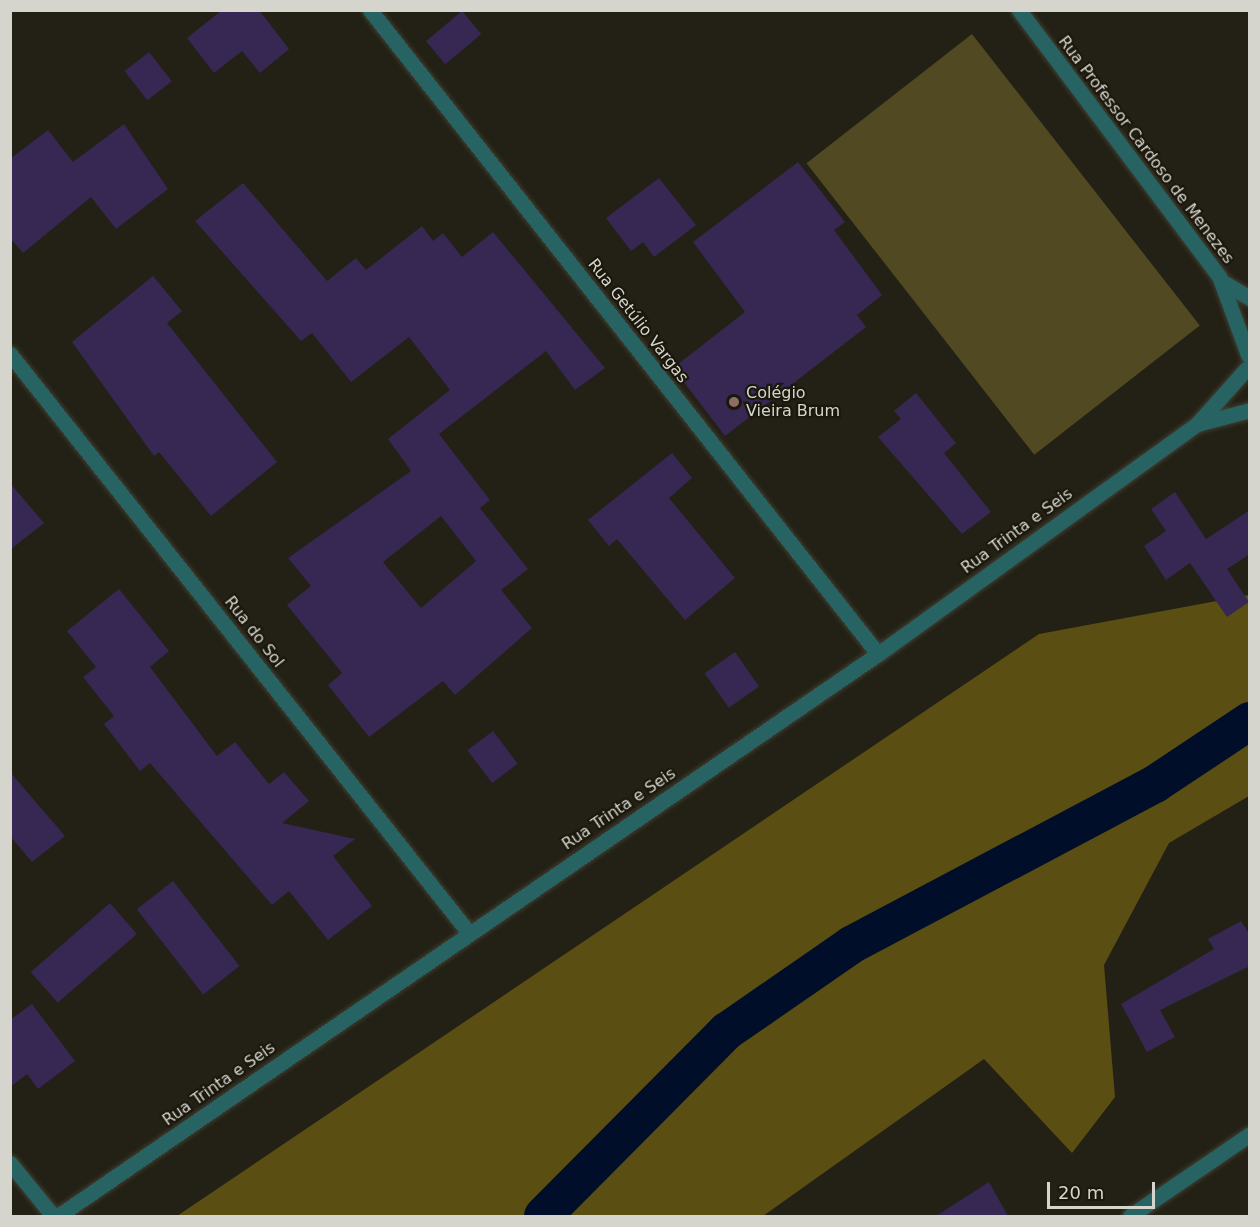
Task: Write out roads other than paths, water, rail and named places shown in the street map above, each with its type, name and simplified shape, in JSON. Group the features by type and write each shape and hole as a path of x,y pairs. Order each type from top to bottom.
{"street":[{"name":"Rua Getúlio Vargas","path":"370,10 878,654"},
{"name":"Rua Professor Cardoso de Menezes","path":"1019,10 1223,282 1248,363"},
{"name":"Rua Professor Cardoso de Menezes","path":"1223,282 1250,298"},
{"name":"Rua do Sol","path":"10,354 469,933"},
{"name":"Rua Trinta e Seis","path":"58,1216 878,654 1197,424 1248,363"},
{"name":"Rua Trinta e Seis","path":"1197,424 1250,410"},
{"path":"1130,1216 1250,1134"},
{"path":"10,1163 53,1216"}],"waterway":[{"path":"543,1216 727,1031 851,945 1155,784 1250,721"}],"place":[{"name":"Colégio Vieira Brum","path":"734,402"}]}
